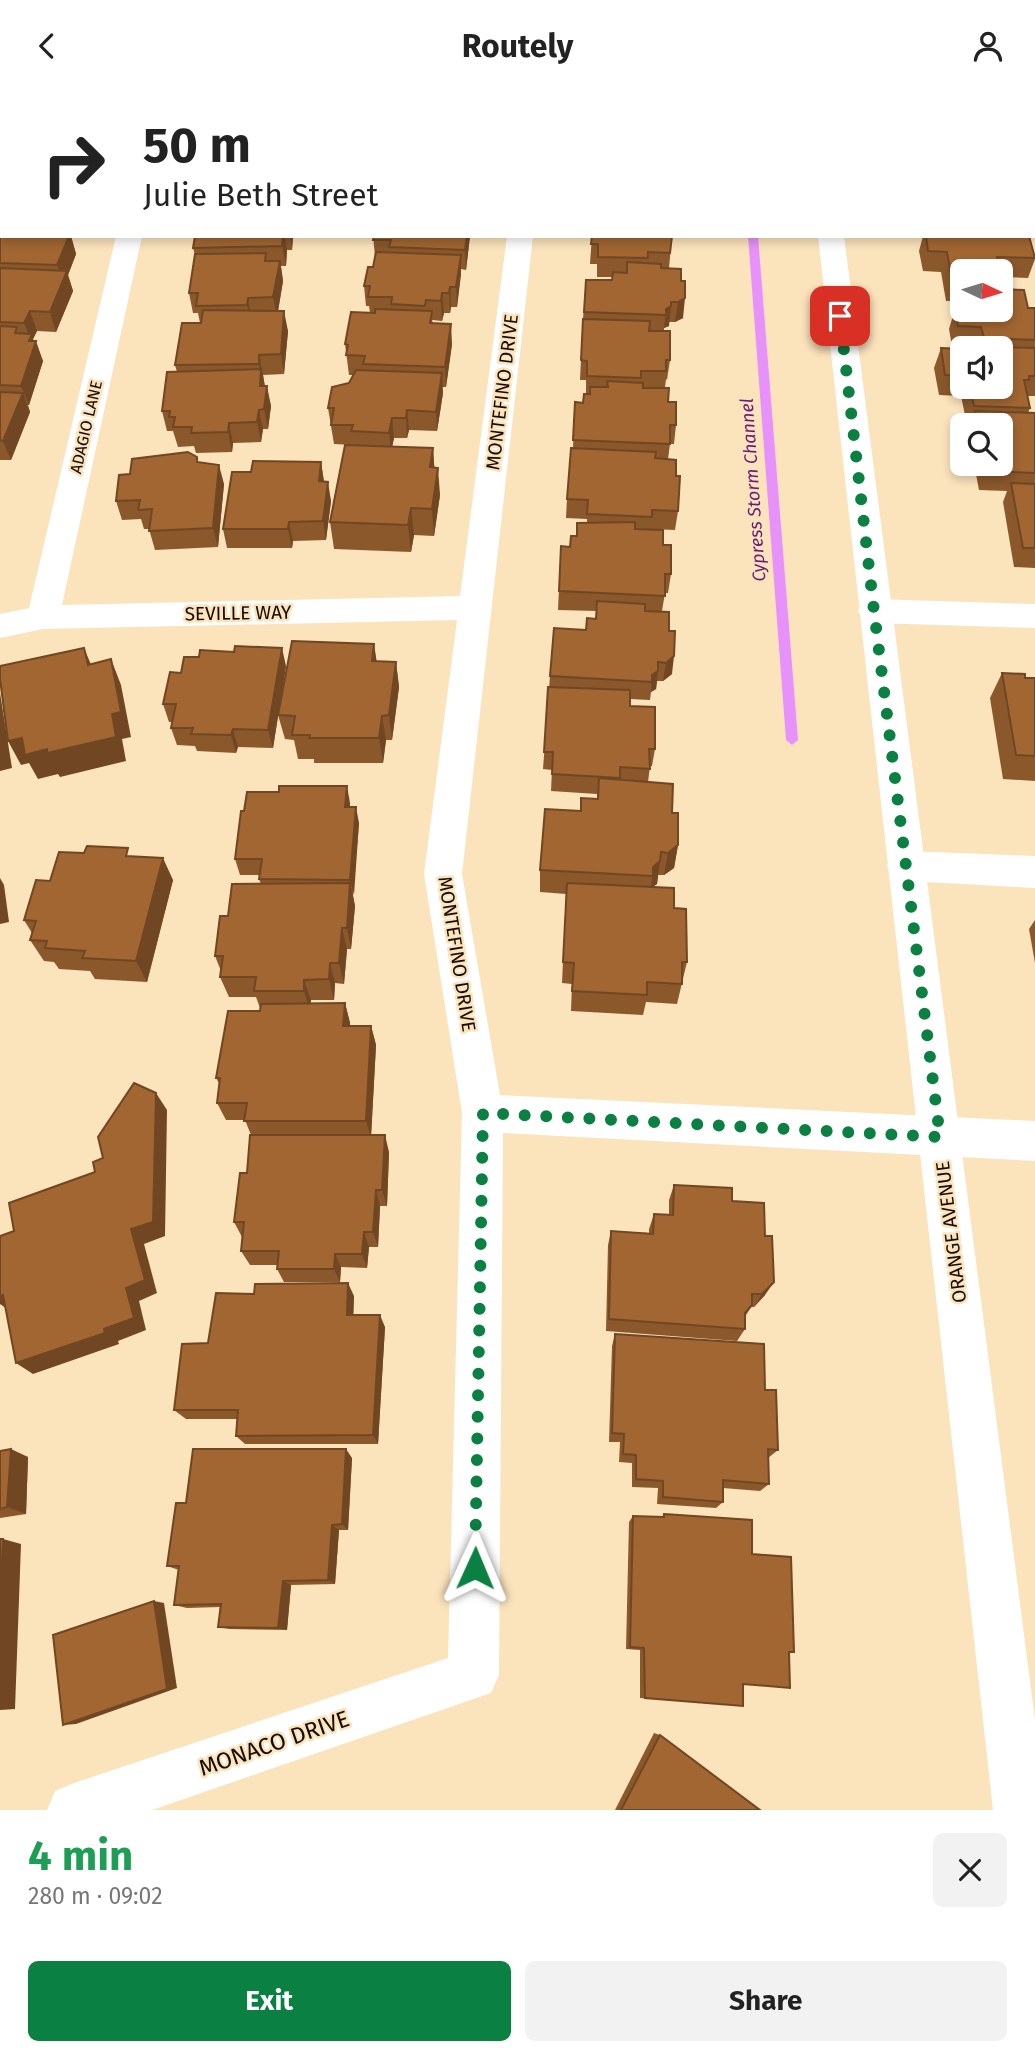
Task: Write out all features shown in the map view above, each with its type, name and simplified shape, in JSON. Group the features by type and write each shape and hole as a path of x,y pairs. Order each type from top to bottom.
{"street":[{"name":"ADAGIO LANE","path":"43,617 129,238"},
{"name":"MONTEFINO DRIVE","path":"473,1675 483,1113 443,874 520,238"},
{"name":"ORANGE AVENUE","path":"831,238 1020,1810"},
{"name":"SEVILLE WAY","path":"0,626 43,617 476,608"},
{"path":"874,611 1035,616"},
{"path":"906,866 1035,872"},
{"path":"483,1113 1035,1141"},
{"name":"MONACO DRIVE","path":"74,1810 473,1675"}],"building":[{"path":"0,238 68,238 57,265 0,263"},
{"path":"195,238 283,238 282,246 193,248"},
{"path":"467,238 465,250 389,247 391,240 373,240"},
{"path":"592,238 672,238 670,253 648,252 648,258 598,257 598,244 591,244"},
{"path":"926,238 1030,238 1035,258 950,259 950,269 947,252 928,251"},
{"path":"376,252 461,255 456,287 450,287 449,293 442,293 441,301 426,300 425,306 391,304 392,297 368,297 370,286 364,286 368,267 373,267"},
{"path":"266,253 265,261 280,261 273,297 248,298 247,305 196,306 198,293 189,293 195,254"},
{"path":"627,262 661,264 661,268 681,269 681,281 685,281 685,298 671,302 671,306 666,309 666,315 584,312 586,280 612,280 613,272 627,273"},
{"path":"0,268 67,271 50,312 30,311 24,323 0,322"},
{"path":"1013,290 1024,290 1028,308 1035,308 1035,340 1013,339 1013,336 983,336 981,327 958,326 957,322 1013,322"},
{"path":"375,309 432,311 430,323 451,324 445,367 363,364 365,356 346,355 348,345 345,344 351,312 375,313"},
{"path":"203,310 284,311 281,354 259,355 259,364 175,365 182,323 201,323"},
{"path":"583,319 650,321 649,331 670,331 670,360 666,360 666,371 641,371 641,378 587,376 587,361 581,360"},
{"path":"0,326 17,327 15,333 32,334 29,341 36,341 21,386 0,385"},
{"path":"1013,347 1035,348 1035,376 1024,380 1030,408 974,406 973,399 1013,399"},
{"path":"941,348 950,348 950,375 945,375"},
{"path":"261,369 260,386 267,386 264,409 259,410 257,422 229,423 228,432 191,433 192,427 173,427 175,417 169,417 170,411 162,411 167,372"},
{"path":"356,370 442,373 436,412 407,410 406,418 392,418 389,433 351,431 353,425 331,425 334,408 328,408 332,387 349,383"},
{"path":"607,381 643,383 643,388 669,388 668,402 676,402 676,425 670,425 670,444 573,440 575,402 583,403 584,394 590,394 590,387 608,387"},
{"path":"0,392 23,393 3,441 0,440"},
{"path":"975,411 1035,413 1035,473 1013,472 1013,413"},
{"path":"345,445 433,448 430,467 438,468 432,509 411,508 408,525 330,522"},
{"path":"571,448 656,452 655,458 676,460 676,476 680,476 678,511 652,510 652,517 587,514 588,500 567,499"},
{"path":"188,452 197,457 197,462 219,465 213,528 149,531 152,509 138,510 140,500 116,501 119,475 130,474 132,459"},
{"path":"253,461 321,462 319,481 328,482 323,521 289,522 288,529 223,529 232,472 251,472"},
{"path":"1011,483 1035,484 1035,548 1023,548"},
{"path":"635,522 635,529 663,530 663,545 671,545 671,574 665,574 665,596 559,591 561,546 570,547 571,536 577,536 577,523"},
{"path":"597,601 645,604 645,611 669,612 669,631 675,631 674,656 666,663 658,662 658,671 652,675 652,682 550,676 554,628 586,630 587,618 596,619"},
{"path":"292,641 374,644 372,661 396,662 389,715 382,716 379,738 309,738 310,735 292,735 295,716 278,715"},
{"path":"235,646 282,648 268,730 233,729 231,735 191,734 193,728 171,728 176,704 163,704 170,672 181,673 184,657 199,657 200,650 234,652"},
{"path":"84,648 88,665 111,659 121,712 112,714 116,737 47,753 47,749 25,755 22,738 8,741 0,666"},
{"path":"1002,673 1025,674 1025,678 1035,678 1035,756 1016,755"},
{"path":"548,687 630,690 630,706 655,707 655,749 649,749 650,769 620,767 620,778 552,774 553,752 544,752"},
{"path":"599,778 673,784 672,813 678,813 678,845 668,853 661,852 660,861 653,867 653,876 540,870 545,809 581,811 581,798 598,799"},
{"path":"279,786 347,786 345,807 356,807 350,880 259,879 262,859 235,859 241,811 244,811 247,792 279,792"},
{"path":"87,846 128,848 126,856 163,858 136,961 82,958 85,951 45,948 47,941 30,940 36,921 24,920 36,880 50,881 59,852 84,853"},
{"path":"350,883 347,928 342,928 339,963 330,963 329,979 304,980 304,991 254,991 256,977 220,977 223,956 215,956 220,916 228,916 232,884"},
{"path":"567,883 674,888 674,908 686,909 687,962 682,962 682,984 647,982 647,995 572,991 574,963 563,962"},
{"path":"345,1003 343,1026 371,1026 366,1121 244,1121 247,1103 217,1103 220,1078 216,1078 228,1011 260,1011 261,1004"},
{"path":"134,1083 156,1093 153,1222 131,1229 145,1280 126,1288 134,1318 104,1329 105,1333 16,1363 3,1295 0,1296 0,1236 14,1231 9,1203 95,1172 93,1162 103,1158 98,1137"},
{"path":"250,1135 385,1135 382,1190 376,1190 373,1232 364,1232 362,1254 335,1254 334,1269 277,1269 279,1251 241,1251 244,1222 234,1222 240,1173 247,1173"},
{"path":"674,1185 732,1188 732,1201 764,1203 765,1236 772,1236 774,1282 762,1294 752,1294 752,1305 745,1313 745,1329 609,1319 611,1231 653,1234 654,1214 673,1215"},
{"path":"348,1283 347,1315 380,1315 373,1435 236,1436 238,1410 174,1410 182,1344 208,1343 216,1293 254,1294 255,1284"},
{"path":"615,1334 764,1344 765,1390 776,1390 778,1450 768,1449 769,1484 723,1480 723,1502 663,1497 663,1481 636,1479 636,1455 623,1454 624,1434 612,1433"},
{"path":"11,1449 7,1507 0,1509 0,1451"},
{"path":"193,1449 346,1449 342,1524 332,1525 328,1580 283,1581 278,1628 218,1627 221,1604 174,1605 179,1566 167,1566 176,1503 186,1503"},
{"path":"664,1514 752,1520 752,1554 791,1557 794,1652 789,1652 790,1688 743,1684 743,1706 645,1698 644,1648 630,1647 633,1516 664,1517"},
{"path":"0,1539 3,1539 0,1600"},
{"path":"154,1601 167,1689 63,1725 53,1635"},
{"path":"660,1735 760,1810 621,1810"}],"waterway":[{"name":"Cypress Storm Channel","path":"753,238 792,740"}],"route":[{"path":"475,1568 483,1113 940,1137 840,316"}]}
